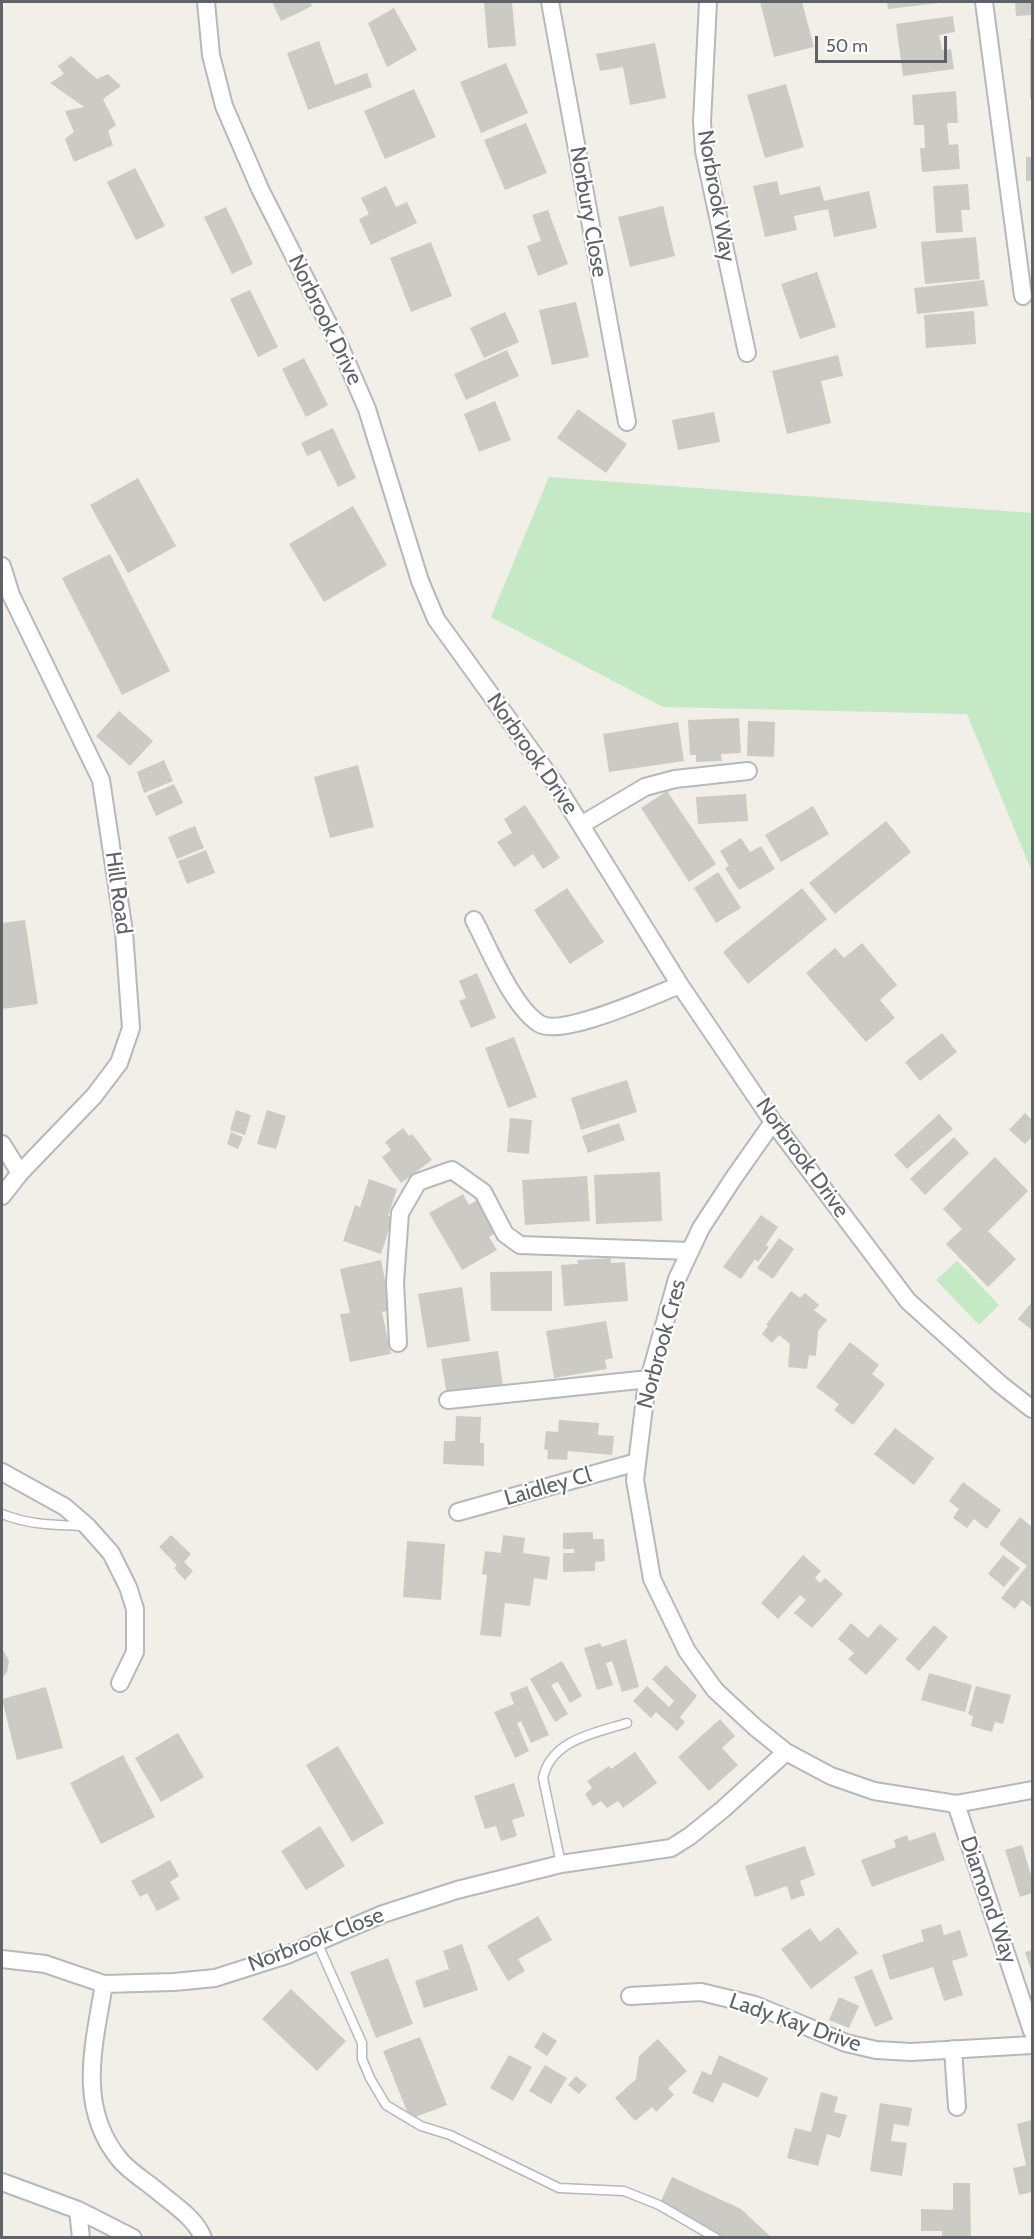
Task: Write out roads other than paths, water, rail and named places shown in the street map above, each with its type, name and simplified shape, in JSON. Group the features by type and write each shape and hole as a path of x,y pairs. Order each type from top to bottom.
{"street":[{"name":"Norbrook Drive","path":"206,2 211,55 224,106 260,189 341,349 368,409 420,581 436,619 556,785 680,984 773,1122 908,1301 1000,1384 1032,1409"},
{"name":"Norbury Close","path":"550,2 627,422"},
{"name":"Norbrook Way","path":"708,2 702,122 704,151 747,353"},
{"path":"984,2 1023,296"},
{"name":"Hill Road","path":"2,566 25,624 101,780 124,932 131,1028 119,1063 94,1096 20,1173 2,1196"},
{"path":"581,825 645,787 675,779 748,771"},
{"path":"474,920 517,1002 541,1024 556,1028 595,1018 680,984"},
{"name":"Norbrook Cres","path":"773,1122 701,1228 676,1279 646,1390 636,1480 652,1579 687,1650 715,1690 786,1752 831,1776 874,1791 956,1804 1032,1790"},
{"path":"2,1144 20,1173"},
{"path":"398,1343 395,1281 400,1213 418,1182 452,1170 483,1192 505,1234 520,1245 690,1251"},
{"path":"447,1401 649,1379"},
{"name":"Laidley Cl","path":"458,1512 638,1462"},
{"path":"2,1472 64,1507 87,1526 111,1553 128,1587 135,1609 135,1652 120,1683"},
{"name":"Norbrook Close","path":"2,1959 45,1964 104,1984 174,1983 215,1978 287,1955 383,1914 457,1890 561,1864 671,1848 722,1810 786,1752"},
{"name":"Diamond Way","path":"956,1804 1032,2031"},
{"path":"104,1984 92,2059 92,2103 101,2132 121,2161 192,2220 203,2238"},
{"name":"Lady Kay Drive","path":"630,1996 701,1992 755,2005 846,2043 876,2050 911,2052 1032,2046"},
{"path":"953,2049 957,2107"},
{"path":"2,2181 78,2210 133,2238"},
{"path":"78,2210 81,2238"}],"lane":[{"path":"2,1514 40,1525 87,1526"},
{"path":"561,1864 543,1778 545,1767 558,1750 627,1723"},
{"path":"317,1942 362,2043 362,2059 366,2069 386,2105 421,2126 450,2135 559,2188 624,2191 659,2205 716,2238"}]}
